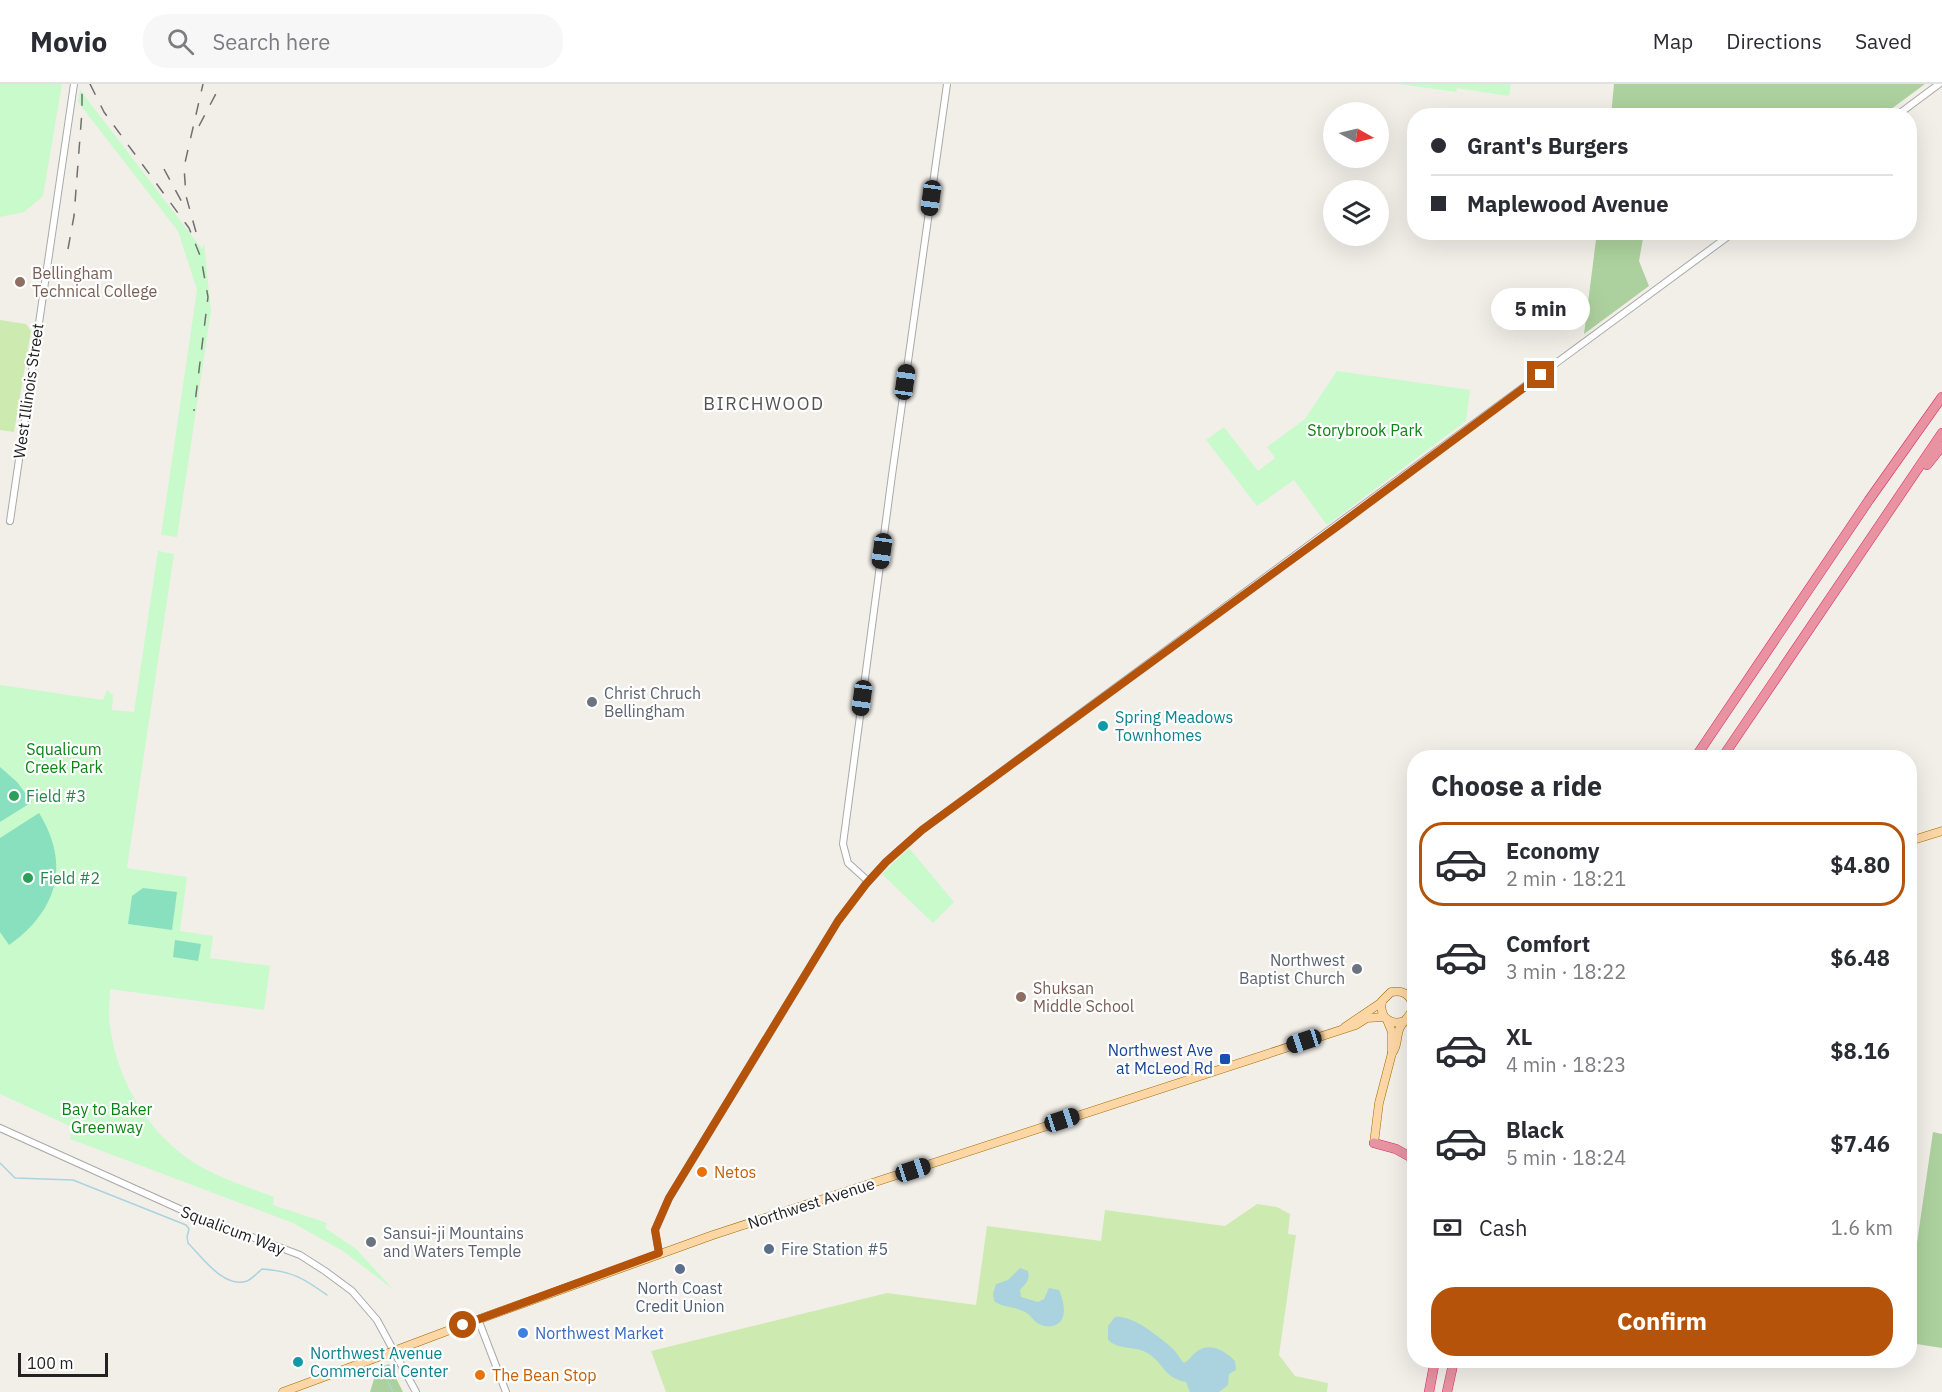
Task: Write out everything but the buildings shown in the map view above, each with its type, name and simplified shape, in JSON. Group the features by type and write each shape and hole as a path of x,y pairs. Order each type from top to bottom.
{"highway":[{"path":"1700,750 1869,500 1942,387"},
{"path":"1869,500 1942,397"},
{"path":"1729,750 1942,433"},
{"path":"1880,526 1942,446"},
{"path":"1374,1143 1396,1149 1407,1155"},
{"path":"1429,1392 1433,1368"},
{"path":"1447,1392 1452,1368"}],"main road":[{"path":"1917,839 1942,831"},
{"path":"1374,1143 1379,1103 1392,1053 1392,1032 1381,1010 1382,1001 1385,996 1393,992 1400,991 1407,995"},
{"name":"Northwest Avenue","path":"1343,1028 1382,1001"},
{"name":"Northwest Avenue","path":"283,1392 659,1253 1356,1025 1367,1018 1385,1018"},
{"path":"1385,1018 1394,1023 1404,1021"},
{"path":"1392,1053 1397,1047 1400,1027 1407,1018"}],"street":[{"name":"West Illinois Street","path":"9,521 75,84"},
{"path":"868,881 848,863 843,844 947,84"},
{"path":"1907,108 1940,84"},
{"path":"659,1253 655,1230 669,1198 814,957 868,881 886,862 922,830 1342,523 1723,240"},
{"name":"Squalicum Way","path":"0,1128 193,1215 300,1255 352,1291 377,1320 416,1392"},
{"path":"478,1319 506,1392"}],"green space":[{"path":"0,84 62,84 43,196 24,212 0,217"},
{"path":"1400,84 1511,84 1509,96 1457,88 1456,92"},
{"path":"1614,84 1925,84 1892,108 1612,108"},
{"path":"80,90 202,249 204,244 211,311 177,537 161,535 197,290 178,231 78,102"},
{"path":"1596,240 1643,240 1639,261 1649,286 1584,334"},
{"path":"0,320 26,324 31,331 14,432 0,430"},
{"name":"Storybrook Park","path":"1337,371 1470,390 1466,421 1327,525 1294,480 1257,506 1206,440 1224,427 1258,471 1275,458 1267,447 1305,419"},
{"path":"158,551 174,554 127,868 187,877 180,931 213,936 210,958 270,966 264,1010 110,989 109,1021 120,1067 128,1087 150,1123 180,1153 216,1174 274,1197 273,1205 327,1223 325,1228 356,1249 394,1290 343,1251 293,1223 70,1139 72,1127 0,1094 0,685 103,700 107,690 113,695 112,710 134,712"},
{"name":"Field #3","path":"0,767 17,782 32,802 0,822"},
{"name":"Field #2","path":"39,813 49,832 55,851 54,886 48,902 38,917 9,945 0,932 0,838"},
{"path":"909,848 954,902 933,923 882,874"},
{"path":"143,888 177,892 172,930 128,924 132,896"},
{"path":"175,940 201,944 198,961 173,957"},
{"path":"1933,1132 1942,1134 1942,1348 1917,1344 1917,1243"},
{"path":"1257,1204 1277,1207 1290,1214 1288,1234 1296,1235 1279,1355 1295,1376 1328,1383 1327,1392 666,1392 651,1351 887,1293 976,1305 987,1226 1101,1241 1105,1210 1225,1226"},
{"path":"389,1364 403,1392 370,1392 374,1379 371,1370"}],"water":[{"path":"1020,1268 1028,1271 1027,1282 1020,1290 1021,1297 1038,1302 1044,1299 1049,1288 1059,1290 1064,1311 1058,1324 1042,1325 1025,1312 994,1301 993,1294 996,1284 1008,1280"},
{"path":"1115,1317 1130,1319 1160,1338 1184,1363 1200,1349 1211,1347 1231,1357 1235,1361 1236,1370 1229,1374 1228,1385 1219,1392 1190,1392 1186,1382 1169,1374 1149,1354 1118,1346 1108,1340 1108,1326"}],"waterway":[{"path":"0,1163 15,1178 73,1180 186,1225 189,1229 188,1243 214,1270 230,1280 247,1281 262,1269 272,1270 297,1276 327,1295"},
{"path":"388,1382 393,1392"}],"railway":[{"path":"68,249 74,216 82,84"},
{"path":"90,84 104,112 189,228 201,258 208,297 194,411"},
{"path":"196,232 186,196 184,167 203,84"},
{"path":"199,126 221,84"},
{"path":"164,169 184,206"}],"place":[{"name":"Bellingham Technical College","path":"20,282"},
{"name":"Christ Chruch Bellingham","path":"592,702"},
{"name":"Spring Meadows Townhomes","path":"1103,726"},
{"name":"Field #3","path":"14,796"},
{"name":"Field #2","path":"28,878"},
{"name":"Northwest Baptist Church","path":"1357,969"},
{"name":"Shuksan Middle School","path":"1021,997"},
{"name":"Northwest Ave at McLeod Rd","path":"1225,1059"},
{"name":"Netos","path":"702,1172"},
{"name":"Sansui-ji Mountains and Waters Temple","path":"371,1242"},
{"name":"Fire Station #5","path":"769,1249"},
{"name":"North Coast Credit Union","path":"680,1269"},
{"name":"Northwest Market","path":"523,1333"},
{"name":"Northwest Avenue Commercial Center","path":"298,1362"},
{"name":"The Bean Stop","path":"480,1375"}],"district":[{"name":"BIRCHWOOD","path":"764,403"}],"route":[{"path":"463,1325 659,1253 655,1230 669,1198 809,965 848,907 886,862 922,830 1541,375"}],"park label":[{"name":"Squalicum Creek Park","path":"64,758"},
{"name":"Bay to Baker Greenway","path":"107,1118"}]}
